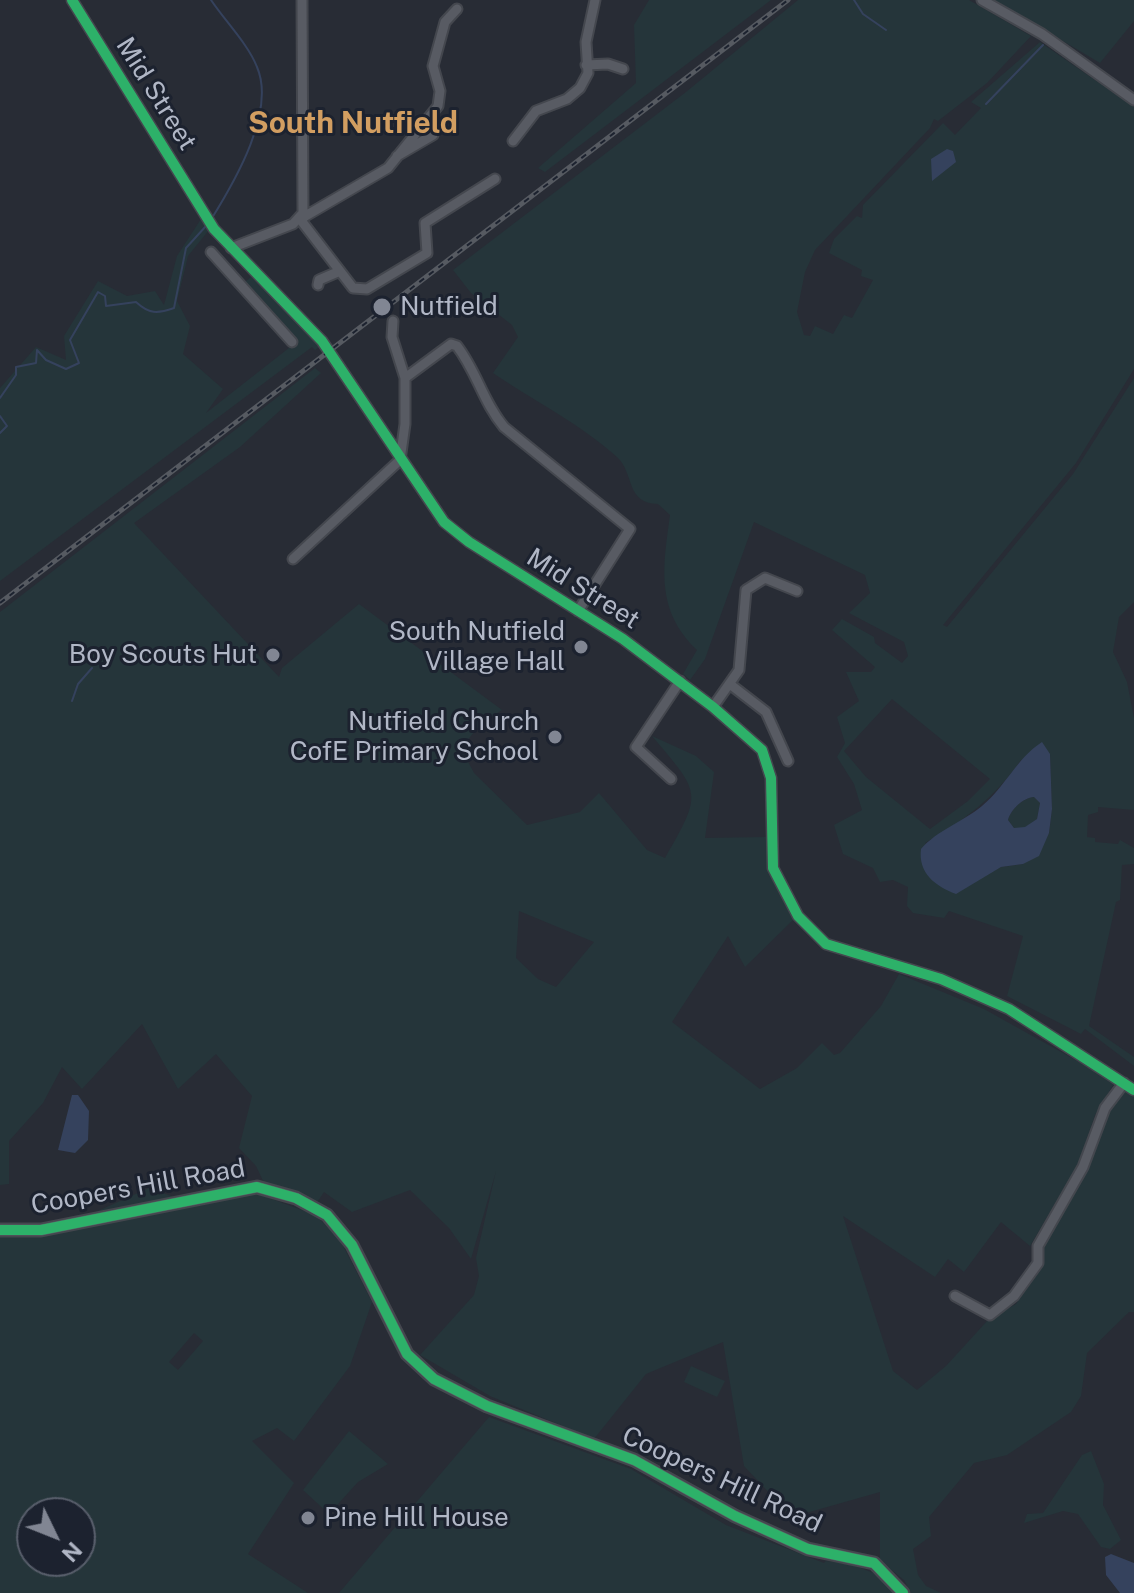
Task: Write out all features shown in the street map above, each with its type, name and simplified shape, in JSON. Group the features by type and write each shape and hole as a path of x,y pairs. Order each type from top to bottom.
{"street":[{"name":"Mid Street","path":"72,0 214,229 322,341 444,522 469,542 680,681 762,750 771,778 773,868 798,916 826,944 941,979 1009,1009 1134,1090"},
{"path":"302,0 302,218 353,288 361,290 391,276 427,253 425,223 495,179"},
{"path":"513,141 536,111 567,99 580,88 588,73 586,42 595,0"},
{"path":"982,0 1042,34 1134,100"},
{"path":"231,248 302,218 388,168 438,106 440,91 433,66 445,22 457,9"},
{"path":"586,65 608,64 623,69"},
{"path":"397,156 433,135"},
{"path":"211,252 292,342"},
{"path":"236,279 252,271"},
{"path":"318,285 319,280 340,271"},
{"path":"293,559 400,460 404,435 405,378 392,337 393,321"},
{"path":"405,378 451,344 457,346 479,380 489,410 504,427 630,529 578,611"},
{"path":"713,707 731,685 741,657 746,590 765,578 797,591"},
{"path":"671,779 636,747 680,681"},
{"path":"731,685 766,712 788,761"},
{"path":"955,1296 990,1315 1014,1296 1038,1263 1038,1246 1083,1167 1105,1108 1124,1083"},
{"name":"Coopers Hill Road","path":"0,1230 41,1230 257,1187 296,1198 327,1215 352,1245 407,1354 434,1379 487,1406 634,1460 735,1516 808,1549 874,1563 903,1593"}],"shaded area":[{"path":"649,0 771,0 545,172 538,168 636,83 634,25"},
{"path":"798,0 969,0 1031,36 987,83 938,121 934,119 930,128 815,250 805,272 797,312 804,335 810,336 815,326 833,334 844,315 852,318 873,280 861,276 862,270 829,253 834,239 857,216 862,218 863,205 943,123 955,135 981,108 971,102 1040,42 1134,107 1134,369 1076,463 943,625 947,627 1073,474 1134,378 1134,602 1119,617 1113,652 1127,682 1134,718 1134,810 1098,807 1098,812 1088,815 1087,837 1095,838 1095,842 1118,844 1120,840 1134,848 1134,864 1122,865 1120,900 1116,902 1089,1026 1134,1057 1134,1066 1085,1029 1081,1034 1007,996 1023,936 949,911 944,918 913,913 907,906 908,887 893,880 880,882 873,868 843,854 834,825 862,810 854,784 837,757 845,743 837,717 859,701 846,672 871,672 875,667 832,630 842,619 874,637 875,643 902,663 908,656 904,642 849,613 870,593 865,575 754,522 705,659 690,680 683,674 697,650 674,619 665,587 665,552 670,515 658,504 640,499 617,457 572,423 493,373 518,337 512,325 471,293 453,270 686,92","holes":["892,699 990,779 968,801 930,829 866,777 844,751","1050,754 1052,809 1049,833 1023,864 1001,867 986,874 925,843 978,807 1021,760"]},
{"path":"994,0 1134,0 1134,21 1100,63"},
{"path":"201,219 209,230 188,256 177,301 190,326 183,354 223,389 206,413 294,344 295,338 245,282 251,277 322,345 315,350 312,347 0,581 0,388 36,347 66,360 64,336 98,281 127,296 155,291 164,305 177,256"},
{"path":"315,368 321,373 240,447 134,523 279,677 282,668 359,604 502,710 480,725 461,748 474,773 527,825 580,812 599,793 647,850 665,858 686,819 691,794 680,770 652,736 696,756 714,772 705,838 766,837 769,868 795,918 745,967 728,936 672,1022 760,1089 797,1068 822,1043 834,1055 840,1053 881,1006 899,974 984,1009 1115,1082 1095,1115 1078,1165 1030,1246 1001,1222 964,1272 948,1259 935,1277 843,1216 893,1371 917,1390 946,1366 988,1320 1016,1304 1043,1266 1044,1246 1091,1163 1088,1160 1105,1115 1125,1090 1134,1096 1134,1312 1129,1312 1087,1353 1081,1396 1071,1412 1007,1455 974,1463 929,1517 931,1536 913,1549 918,1575 926,1586 941,1593 911,1593 904,1580 880,1561 880,1492 792,1517 744,1466 723,1342 646,1374 594,1439 490,1396 420,1355 474,1295 479,1276 476,1258 496,1171 471,1259 449,1228 410,1190 352,1212 324,1192 316,1204 265,1185 256,1166 239,1148 252,1096 216,1054 178,1089 142,1024 82,1089 62,1067 43,1103 9,1141 9,1184 0,1185 0,612","holes":["519,911 594,942 556,987 538,979 516,958"]},
{"path":"1034,797 1040,803 1037,819 1025,828 1014,828 1008,820 1012,812 1022,802"},
{"path":"149,1188 199,1206 253,1192 315,1215 339,1238 372,1302 350,1366 294,1441 277,1428 252,1441 294,1483 248,1554 308,1593 0,1593 0,1237 49,1233","holes":["194,1333 203,1341 178,1370 169,1362"]},
{"path":"691,1366 725,1381 717,1397 684,1382"},
{"path":"489,1417 631,1469 726,1525 824,1563 866,1570 899,1593 339,1593"},
{"path":"349,1431 388,1464 358,1482 329,1514 303,1490"},
{"path":"1091,1451 1104,1484 1103,1505 1121,1540 1110,1549 1101,1547 1078,1514 1063,1511 1024,1523 1027,1514 1043,1513 1082,1455"}],"water":[{"path":"947,149 953,151 956,162 932,181 931,159"},
{"path":"1042,742 1050,754 1052,809 1049,833 1039,856 1023,864 1001,867 956,894 935,883 922,865 921,849 982,806","holes":["1034,797 1040,803 1037,819 1025,827 1014,828 1008,820 1015,808 1026,799"]},
{"path":"72,1095 78,1095 89,1111 88,1140 75,1153 58,1150"},
{"path":"1111,1554 1134,1563 1134,1593 1120,1593 1106,1575 1105,1557"}],"waterway":[{"path":"211,0 248,50 257,67 261,85 261,104 250,145 212,218"},
{"path":"854,0 863,14 886,30"},
{"path":"986,104 1043,45"},
{"path":"0,398 16,375 16,367 36,363 37,350 46,360 66,369 79,363 70,340 98,292 105,296 106,306 136,302 154,312 174,308 186,248 206,226"},
{"path":"0,416 7,426 0,433"},
{"path":"72,701 78,684 92,668"}],"railway":[{"path":"0,603 788,0"}],"cycle path":[{"path":"72,0 214,229 322,341 444,522 469,542 623,639 713,707 762,750 771,778 773,868 798,916 826,944 941,979 1009,1009 1134,1090"},
{"path":"0,1230 41,1230 257,1187 296,1198 327,1215 352,1245 407,1354 434,1379 487,1406 634,1460 735,1516 808,1549 874,1563 903,1593"}],"place":[{"name":"Nutfield","path":"382,307"},
{"name":"South Nutfield Village Hall","path":"581,647"},
{"name":"Boy Scouts Hut","path":"273,655"},
{"name":"Nutfield Church CofE Primary School","path":"555,737"},
{"name":"Pine Hill House","path":"308,1518"}],"district":[{"name":"South Nutfield","path":"353,124"}]}
